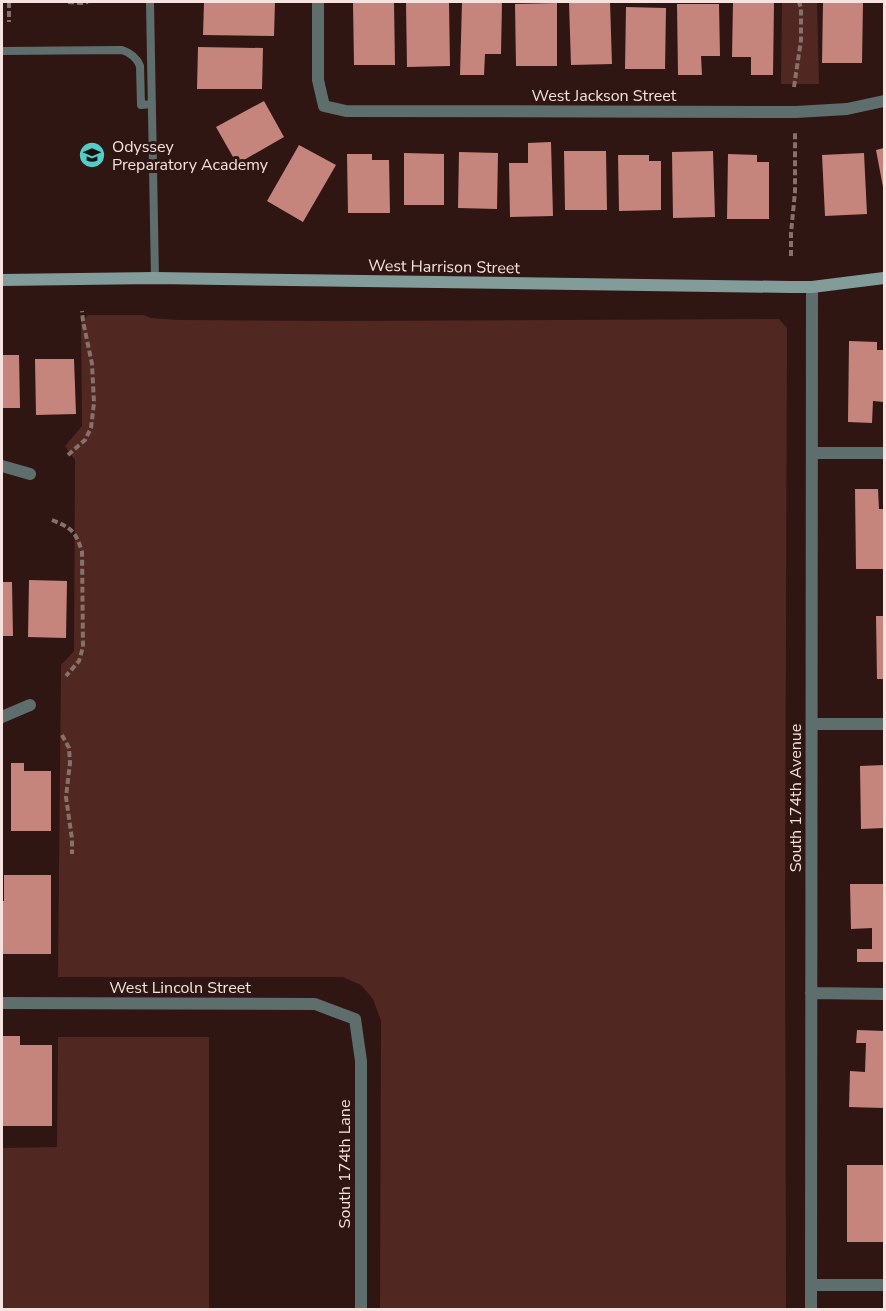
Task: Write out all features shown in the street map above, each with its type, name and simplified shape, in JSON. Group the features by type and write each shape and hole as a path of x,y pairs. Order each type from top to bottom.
{"street":[{"name":"West Jackson Street","path":"318,2 318,80 324,106 345,111 796,112 847,109 885,101"},
{"name":"West Harrison Street","path":"2,280 155,278 812,287 885,278"},
{"name":"South 174th Avenue","path":"811,1310 812,287"},
{"path":"812,453 885,453"},
{"path":"2,466 30,474"},
{"path":"2,717 30,705"},
{"path":"812,724 885,724"},
{"path":"811,993 885,994"},
{"name":"West Lincoln Street","path":"2,1003 315,1004 355,1020"},
{"name":"South 174th Lane","path":"355,1020 360,1061 360,1310"},
{"path":"811,1284 885,1285"}],"lane":[{"path":"150,2 155,278"},
{"path":"2,51 122,50 129,52 140,66 141,105 152,104"}],"path":[{"path":"9,2 9,22"},
{"path":"68,2 88,2"},
{"path":"794,87 801,40 799,2"},
{"path":"791,256 795,192 795,130"},
{"path":"68,455 85,440 91,428 94,403 92,364 82,311"},
{"path":"52,520 68,527 78,538 82,552 83,647 80,661 66,676"},
{"path":"62,735 69,748 70,763 66,797 72,854"}],"shaded area":[{"path":"782,2 817,2 819,84 781,84"},
{"path":"88,315 143,315 151,318 180,320 333,321 779,319 787,328 786,1309 380,1309 381,1021 373,999 361,985 343,977 58,977 61,665 74,651 75,460 65,446 82,426 81,322"},
{"path":"58,1037 209,1037 209,1309 2,1309 2,1148 57,1147"}],"building":[{"path":"204,2 275,2 274,36 203,35"},
{"path":"353,2 394,2 395,65 354,65"},
{"path":"462,2 502,2 501,54 485,54 484,75 460,75"},
{"path":"569,2 610,2 612,64 571,65"},
{"path":"733,2 774,2 773,75 751,75 751,57 732,57"},
{"path":"823,2 863,2 862,63 822,63"},
{"path":"406,3 449,3 450,66 407,67"},
{"path":"557,3 557,66 516,66 515,4"},
{"path":"677,4 719,4 720,56 701,56 702,75 678,75"},
{"path":"626,7 666,8 665,69 625,69"},
{"path":"198,47 263,48 262,89 197,89"},
{"path":"264,101 284,137 237,164 216,127"},
{"path":"551,142 553,216 510,217 509,163 528,163 528,143"},
{"path":"299,145 336,165 303,222 267,201"},
{"path":"884,148 884,187 883,187 876,150"},
{"path":"564,151 606,151 607,210 565,210"},
{"path":"713,151 715,217 673,218 672,152"},
{"path":"459,152 498,153 497,209 458,208"},
{"path":"404,153 444,154 444,205 404,205"},
{"path":"864,153 867,214 825,216 822,155"},
{"path":"347,154 372,154 372,160 389,160 390,213 348,213"},
{"path":"728,154 757,155 757,162 769,162 769,219 727,219"},
{"path":"618,155 649,155 649,161 661,161 661,210 619,211"},
{"path":"849,341 877,342 877,350 884,350 884,402 873,401 872,423 848,422"},
{"path":"2,355 19,355 20,408 2,408"},
{"path":"35,359 74,359 76,414 36,415"},
{"path":"855,489 878,489 879,509 884,509 884,569 856,569"},
{"path":"29,580 67,581 66,638 28,637"},
{"path":"2,582 12,582 13,636 2,636"},
{"path":"876,616 884,616 884,679 877,679"},
{"path":"11,763 24,763 24,771 51,771 51,831 11,831"},
{"path":"884,765 884,828 861,829 860,766"},
{"path":"4,875 51,875 51,954 2,954"},
{"path":"850,884 884,884 884,962 857,962 857,949 872,949 872,928 851,929"},
{"path":"857,1030 884,1031 884,1108 849,1107 850,1071 865,1072 866,1043 856,1043"},
{"path":"2,1036 20,1036 20,1045 52,1045 52,1126 2,1126"},
{"path":"847,1165 884,1165 884,1242 847,1242"}],"place":[{"name":"Odyssey Preparatory Academy","path":"92,155"}]}
